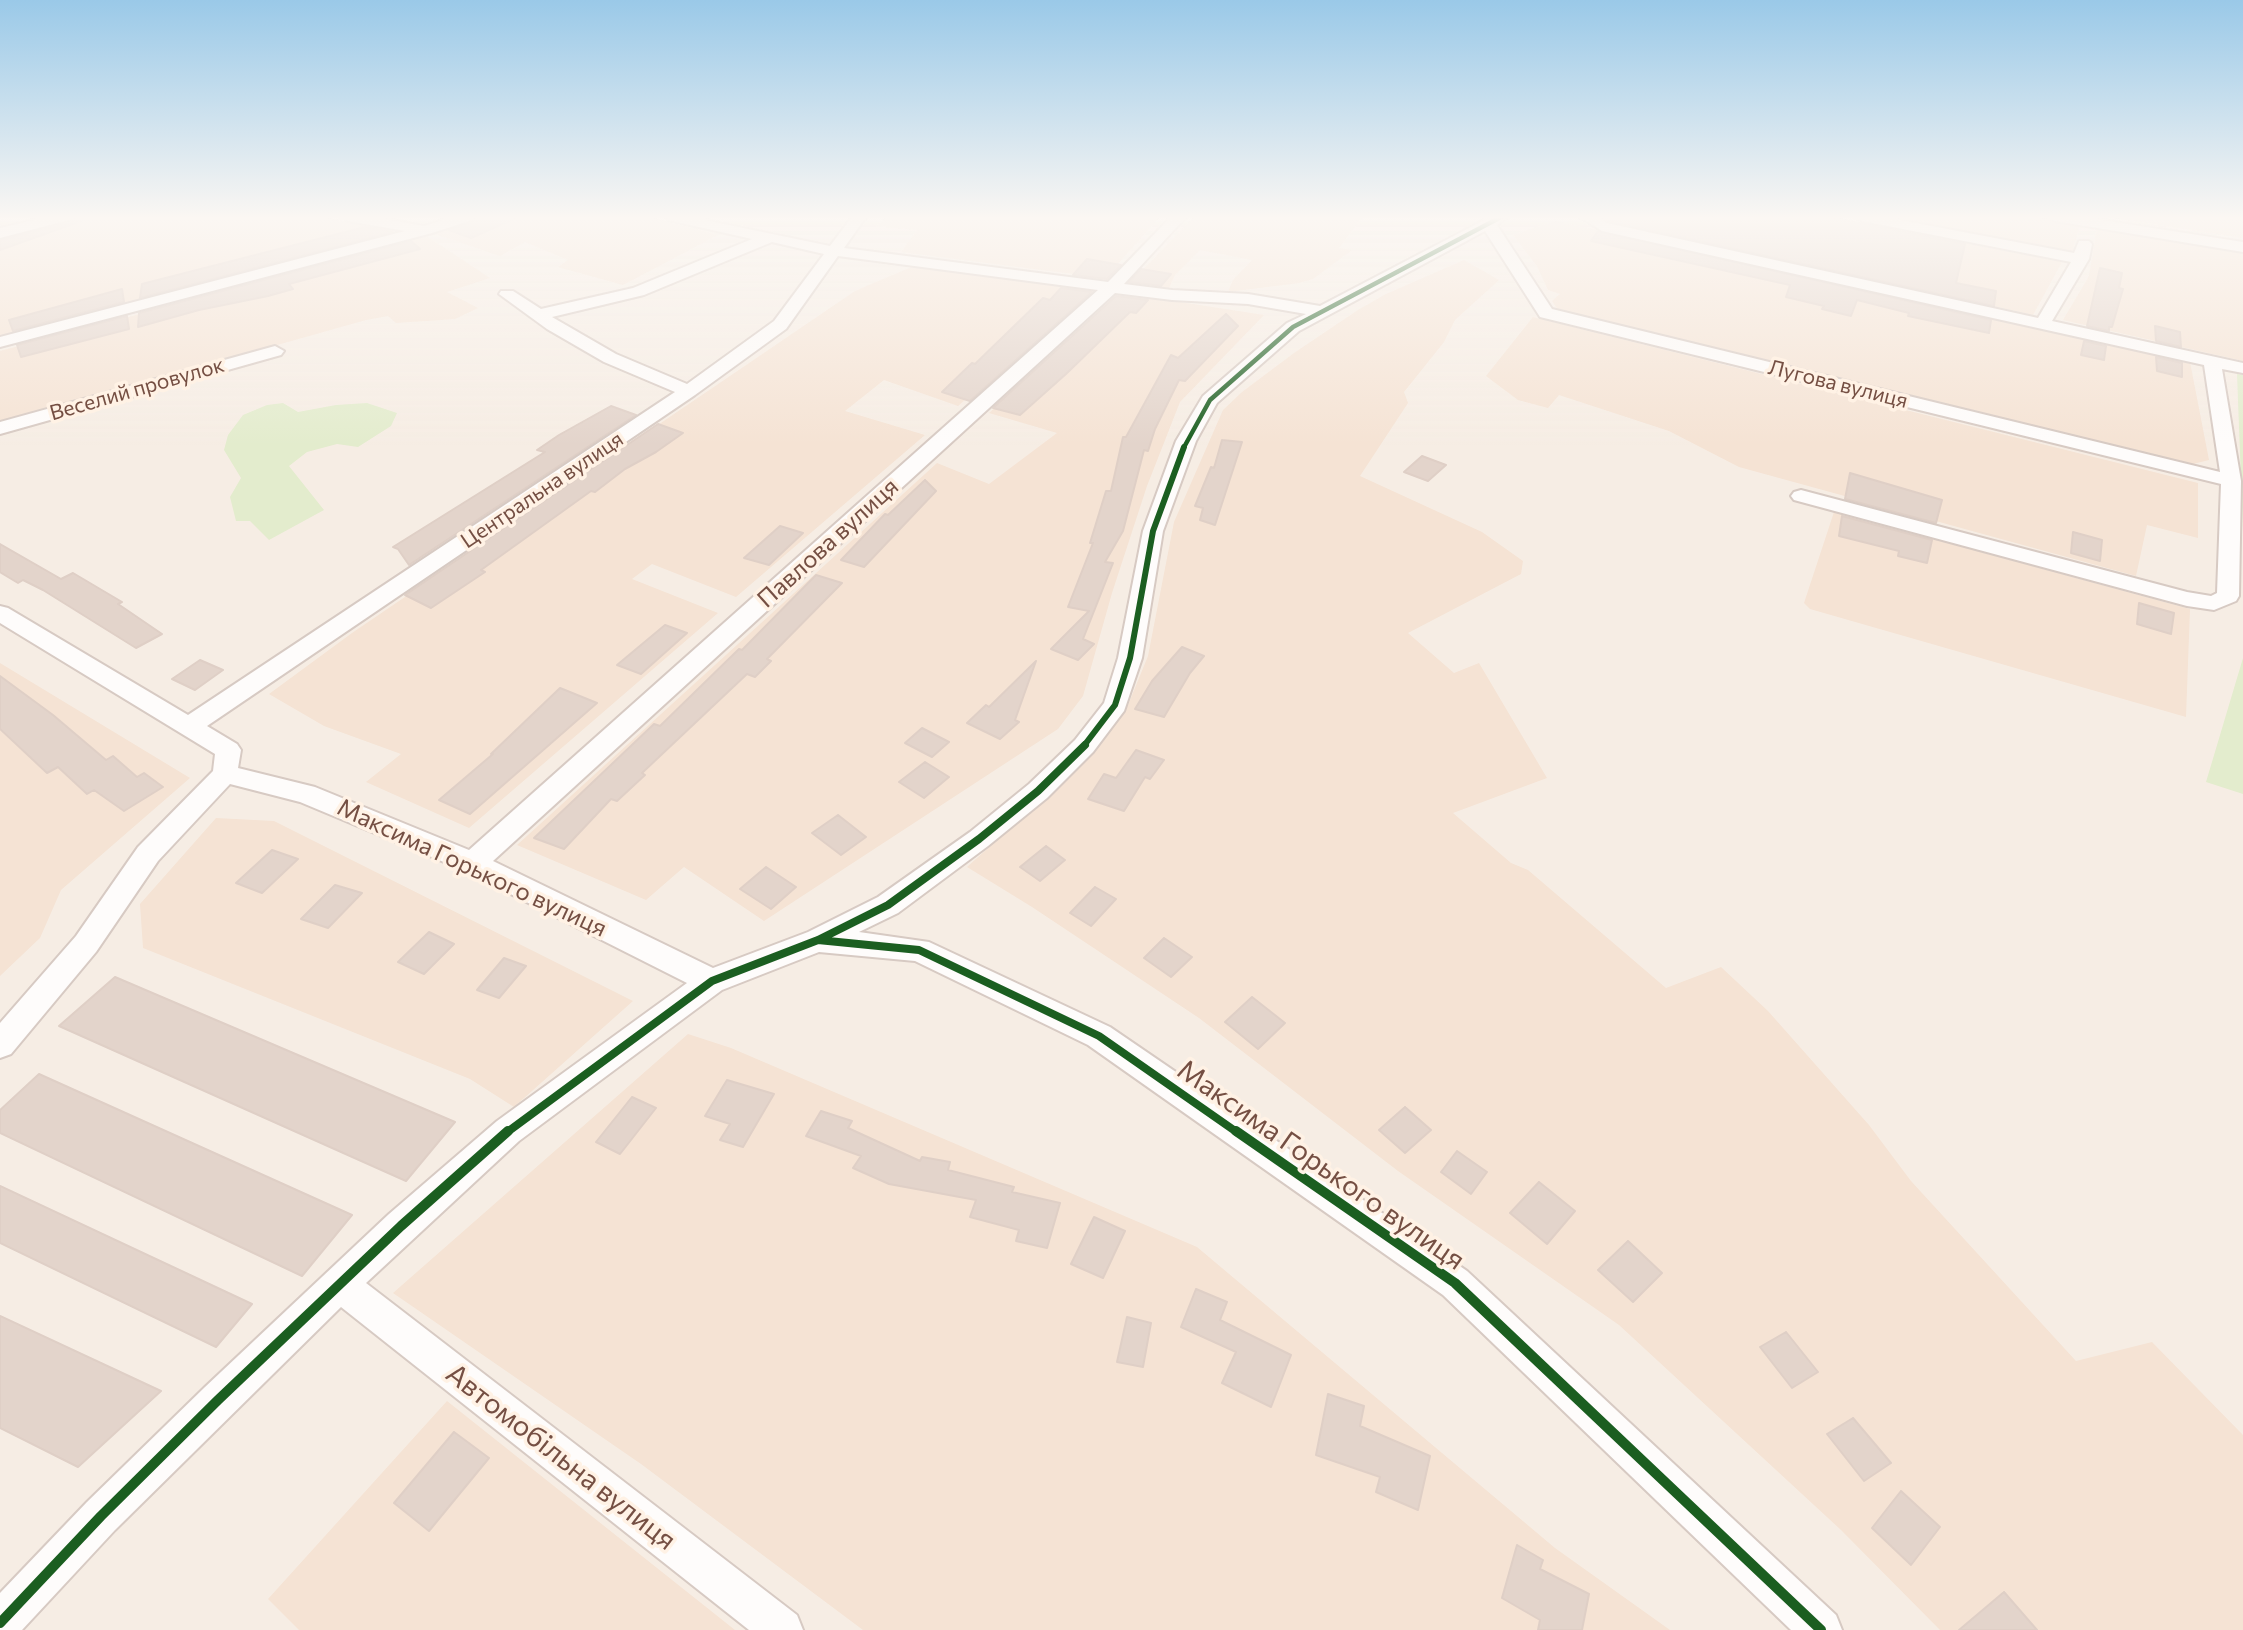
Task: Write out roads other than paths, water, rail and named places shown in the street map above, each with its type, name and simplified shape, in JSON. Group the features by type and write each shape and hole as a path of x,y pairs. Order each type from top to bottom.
{"street":[{"path":"0,342 187,293"},
{"path":"538,315 633,293"},
{"name":"Центральна вулиця","path":"190,726 689,391 780,326 803,293"},
{"name":"Павлова вулиця","path":"472,863 1106,293"},
{"path":"1160,293 1248,299 1321,311"},
{"path":"0,1623 101,1516 340,1284 508,1131 712,981 818,940 888,905 979,839 1038,791 1084,746 1115,705 1130,658 1153,531 1186,441 1210,400 1293,327 1356,293"},
{"name":"Лугова вулиця","path":"1535,293 1546,313 2231,481"},
{"path":"1907,293 2243,368"},
{"path":"2043,323 2061,293"},
{"path":"507,294 610,358 689,391"},
{"name":"Веселий провулок","path":"0,428 275,351"},
{"path":"1801,496 2187,599 2214,603 2228,596 2231,481 2212,362"},
{"path":"0,613 228,750 225,774 148,853 86,944 0,1045"},
{"name":"Максима Горького вулиця","path":"225,774 306,794 472,863 712,981"},
{"name":"Максима Горького вулиця","path":"818,940 919,950 1099,1035 1455,1283 1821,1630"},
{"name":"Автомобільна вулиця","path":"340,1284 782,1630"}]}
